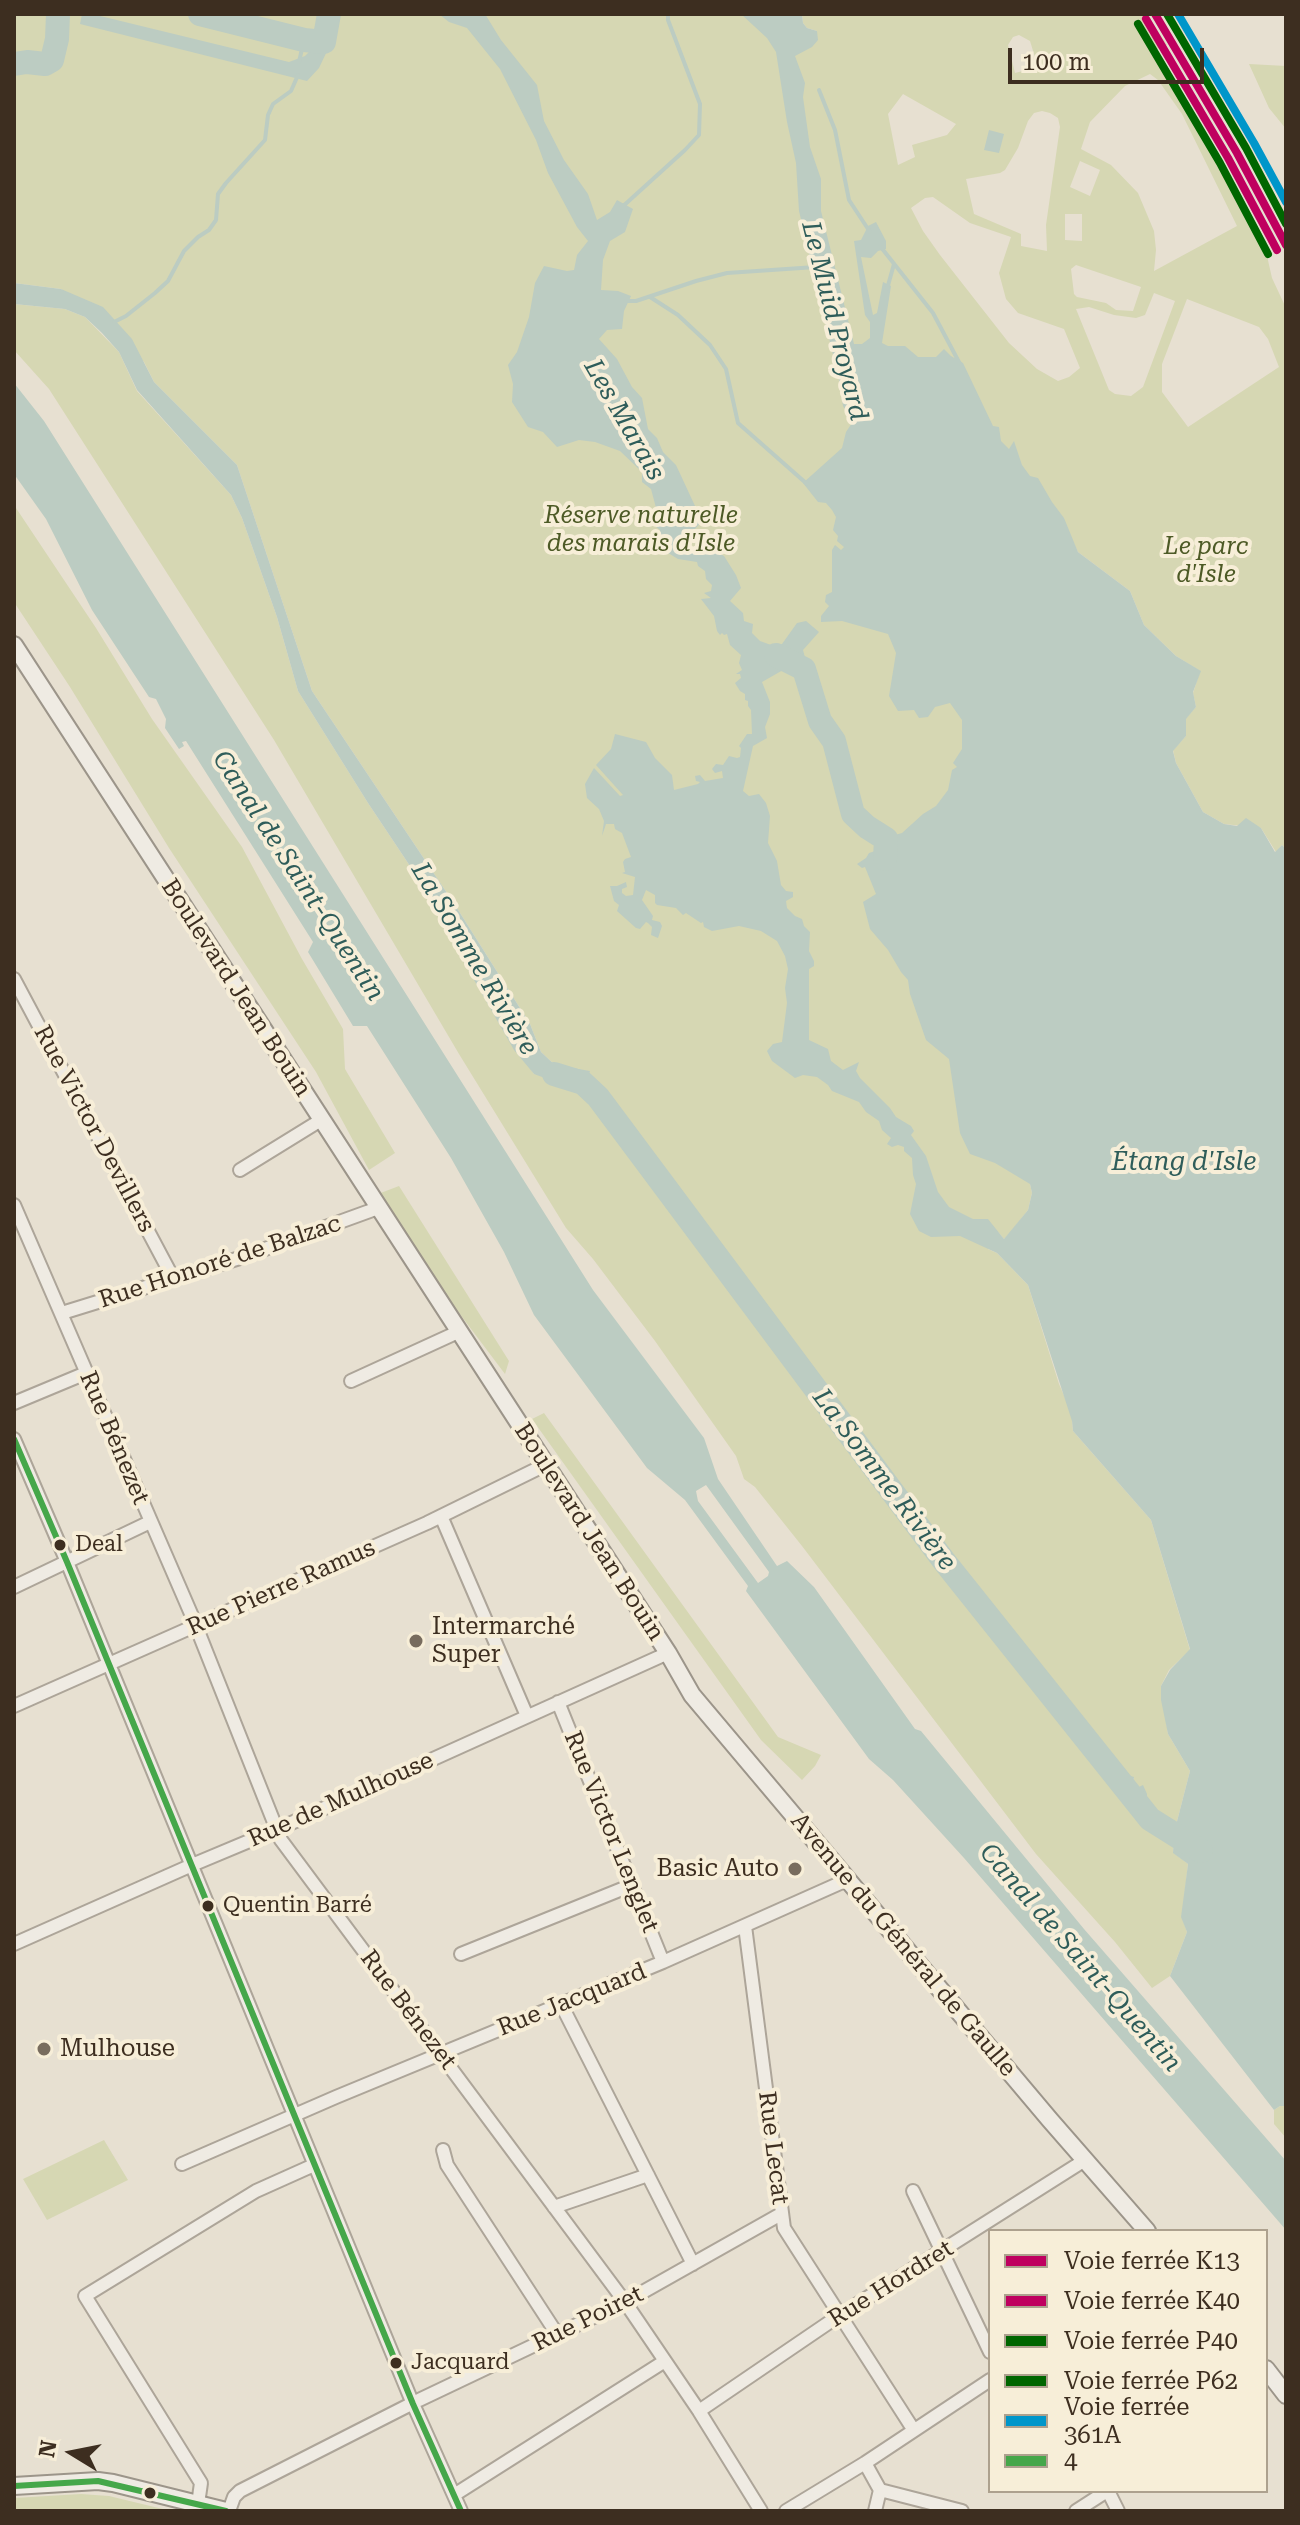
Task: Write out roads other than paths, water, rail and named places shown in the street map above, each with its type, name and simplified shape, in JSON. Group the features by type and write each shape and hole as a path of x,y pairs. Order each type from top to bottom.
{"street":[{"name":"Boulevard Jean Bouin","path":"14,645 668,1653"},
{"name":"Rue Victor Devillers","path":"14,979 173,1278"},
{"path":"240,1170 321,1120"},
{"name":"Rue Bénezet","path":"14,1205 195,1626 281,1840 625,2302 699,2411 761,2511"},
{"name":"Rue Honoré de Balzac","path":"62,1313 243,1257 378,1208"},
{"path":"351,1381 458,1332"},
{"path":"14,1403 86,1373"},
{"path":"14,1439 413,2404 461,2511"},
{"name":"Rue Pierre Ramus","path":"14,1706 441,1516 545,1465"},
{"path":"441,1516 527,1716"},
{"path":"14,1587 150,1522"},
{"name":"Rue de Mulhouse","path":"17,1943 668,1653"},
{"name":"Avenue du Général de Gaulle","path":"668,1653 692,1695 1145,2229"},
{"name":"Rue Victor Lenglet","path":"558,1702 663,1962"},
{"name":"Rue Jacquard","path":"182,2164 663,1962 847,1880"},
{"path":"461,1954 632,1885"},
{"name":"Rue Lecat","path":"745,1926 784,2228 913,2429"},
{"path":"14,1928 17,1943"},
{"path":"561,2004 693,2264"},
{"path":"443,2150 447,2165 557,2334"},
{"name":"Rue Hordret","path":"699,2411 840,2315 1085,2160"},
{"path":"198,2504 201,2483 85,2296 256,2191 314,2165"},
{"path":"554,2207 648,2175"},
{"path":"913,2191 988,2348"},
{"name":"Rue Poiret","path":"227,2511 240,2491 625,2302 781,2214"},
{"path":"454,2495 665,2361"},
{"path":"1269,2380 1286,2395"},
{"path":"786,2511 988,2381"},
{"path":"865,2463 880,2490 875,2511"},
{"path":"14,2486 98,2481 227,2511"},
{"path":"880,2490 962,2511"},
{"path":"1076,2511 1104,2493"},
{"path":"1108,2493 1118,2511"}],"water":[{"path":"82,14 289,62 305,56 313,48 323,14 340,14 338,28 319,68 307,81 80,24"},
{"name":"Étang d'Isle","path":"439,14 485,14 501,40 537,85 544,121 564,160 588,194 597,220 610,212 617,200 633,209 625,232 610,241 603,260 601,290 631,296 624,311 622,329 607,330 599,339 617,359 632,387 642,398 648,429 676,465 702,521 681,545 689,552 700,542 724,556 741,588 730,601 743,613 744,621 753,624 752,633 760,641 771,645 782,644 797,623 806,621 819,632 803,650 807,665 801,672 788,664 762,682 770,702 765,727 767,738 753,746 743,791 749,796 759,794 766,803 770,816 768,843 777,861 781,885 786,891 793,892 793,897 786,901 787,908 802,919 810,932 809,951 814,966 809,969 809,1040 828,1049 831,1061 843,1070 859,1062 856,1071 860,1078 896,1117 911,1126 914,1131 911,1135 926,1156 938,1192 949,1207 973,1219 988,1219 1004,1239 1028,1210 1032,1193 1030,1184 995,1163 970,1154 960,1133 949,1059 926,1040 908,980 870,929 863,902 876,894 865,867 857,864 881,843 878,833 884,831 891,836 902,833 936,806 948,790 952,770 957,767 953,763 962,749 962,720 950,703 935,707 928,717 919,718 914,710 898,711 889,696 896,653 888,634 842,621 821,622 821,616 829,606 825,602 826,595 832,592 832,550 835,545 841,550 844,547 837,541 838,536 833,530 836,517 832,510 826,503 818,502 803,483 842,448 852,423 843,406 799,211 796,163 776,52 767,38 741,14 802,14 807,28 817,31 818,40 812,47 795,56 805,83 803,97 810,147 821,179 821,211 854,344 862,344 870,338 870,322 865,315 854,241 861,240 868,226 876,222 886,241 886,249 878,251 871,258 861,257 873,315 877,313 883,282 891,286 882,343 905,346 918,357 936,357 944,349 963,363 993,426 999,427 1001,441 1009,449 1014,441 1022,465 1030,476 1038,478 1064,518 1078,552 1130,591 1144,625 1176,656 1201,671 1193,692 1196,707 1186,719 1186,736 1173,751 1176,763 1203,812 1224,824 1237,826 1246,818 1261,828 1275,852 1282,845 1286,849 1286,2106 1274,2110 1170,1976 1187,1932 1181,1917 1188,1864 1173,1853 1174,1833 1190,1771 1168,1734 1161,1686 1170,1670 1190,1649 1151,1520 1073,1431 1028,1285 997,1253 960,1236 931,1237 919,1231 910,1214 916,1184 912,1158 904,1147 887,1144 891,1138 859,1102 832,1091 817,1077 803,1075 795,1078 772,1061 767,1051 773,1044 782,1042 787,1003 785,988 788,969 777,941 761,931 739,926 712,931 704,927 703,922 686,913 683,915 676,908 657,905 655,895 646,890 642,900 653,916 652,920 660,922 662,926 658,938 651,935 652,927 648,923 640,929 636,928 617,911 619,905 614,901 610,886 626,882 627,887 622,889 622,893 633,895 635,877 622,873 625,872 623,862 631,857 622,833 615,829 614,824 606,824 602,836 604,821 599,809 587,798 585,784 594,768 620,796 623,795 596,765 611,749 615,734 646,742 655,758 672,775 674,790 698,784 700,782 696,781 695,776 700,775 705,781 723,778 722,771 715,773 712,769 716,764 723,765 729,756 740,757 739,746 747,734 752,734 748,701 735,683 741,678 740,674 736,674 742,670 739,663 741,655 730,645 727,634 720,635 717,631 714,616 701,599 711,598 704,593 711,591 712,585 706,579 705,571 697,562 678,559 660,548 660,530 655,526 658,516 651,489 642,482 642,472 620,451 595,442 579,440 557,447 543,432 528,427 512,402 513,384 508,365 517,352 529,317 535,283 544,266 574,270 577,255 588,241 548,173 536,140 500,69 467,28 449,22"},
{"path":"989,130 1004,134 999,153 984,150"},
{"path":"14,283 61,289 103,307 132,339 154,382 237,465 312,691 455,905 530,1024 541,1052 555,1065 590,1071 583,1092 534,1074 514,1050 441,922 428,893 298,691 277,617 231,495 137,390 119,352 102,333 85,317 65,309 14,304"},
{"name":"Canal de Saint-Quentin","path":"14,383 44,421 593,1290 704,1438 718,1479 777,1566 787,1561 814,1587 915,1729 921,1731 1084,1929 1286,2161 1286,2230 964,1858 893,1780 869,1759 746,1591 748,1586 685,1500 647,1468 534,1315 504,1252 451,1158 367,1026 353,1026 308,952 313,942 186,741 179,749 165,728 166,719 156,699 149,697 92,610 46,519 14,474","holes":["706,1485 769,1572 758,1583 698,1501 696,1491"]},
{"path":"1116,1772 1134,1777 1133,1783 1139,1787 1143,1785 1150,1815 1148,1821 1143,1815 1135,1813 1130,1798 1125,1798 1128,1791 1126,1784 1116,1777"}],"waterway":[{"name":"Les Marais","path":"14,64 45,64 52,60 58,14"},
{"name":"Les Marais","path":"200,14 304,40 324,42 329,14"},
{"name":"Les Marais","path":"621,208 699,135 700,104 668,14"},
{"path":"299,62 304,40"},
{"path":"114,322 126,316 168,281 184,251 209,230 216,220 218,194 265,140 268,115 273,104 291,91 298,75"},
{"path":"819,90 835,130 849,200 870,232"},
{"path":"880,246 933,313 960,364"},
{"path":"887,289 894,264"},
{"name":"Le Muid Proyard","path":"625,301 636,301 727,273 816,267"},
{"path":"650,297 678,315 710,345 726,369 738,423 807,484"},
{"path":"776,655 804,669 820,721 834,741 853,814 886,839 885,859"},
{"name":"La Somme Rivière","path":"554,1074 583,1083 598,1097 944,1561 1150,1819 1201,1851"}],"rail line":[{"name":"K13","path":"1155,14 1237,153 1286,245"},
{"name":"P40","path":"1167,14 1246,148 1286,224"},
{"name":"361A","path":"1178,14 1286,202"},
{"name":"K40","path":"1146,19 1228,158 1277,250"},
{"name":"P62","path":"1138,24 1220,163 1268,254"}],"place":[{"name":"Deal","path":"60,1545"},
{"name":"Intermarché Super","path":"416,1641"},
{"name":"Basic Auto","path":"795,1869"},
{"name":"Quentin Barré","path":"208,1906"},
{"name":"Mulhouse","path":"44,2049"},
{"name":"Jacquard","path":"396,2363"}],"park label":[{"name":"Réserve naturelle des marais d'Isle","path":"641,530"},
{"name":"Le parc d'Isle","path":"1206,561"}]}
